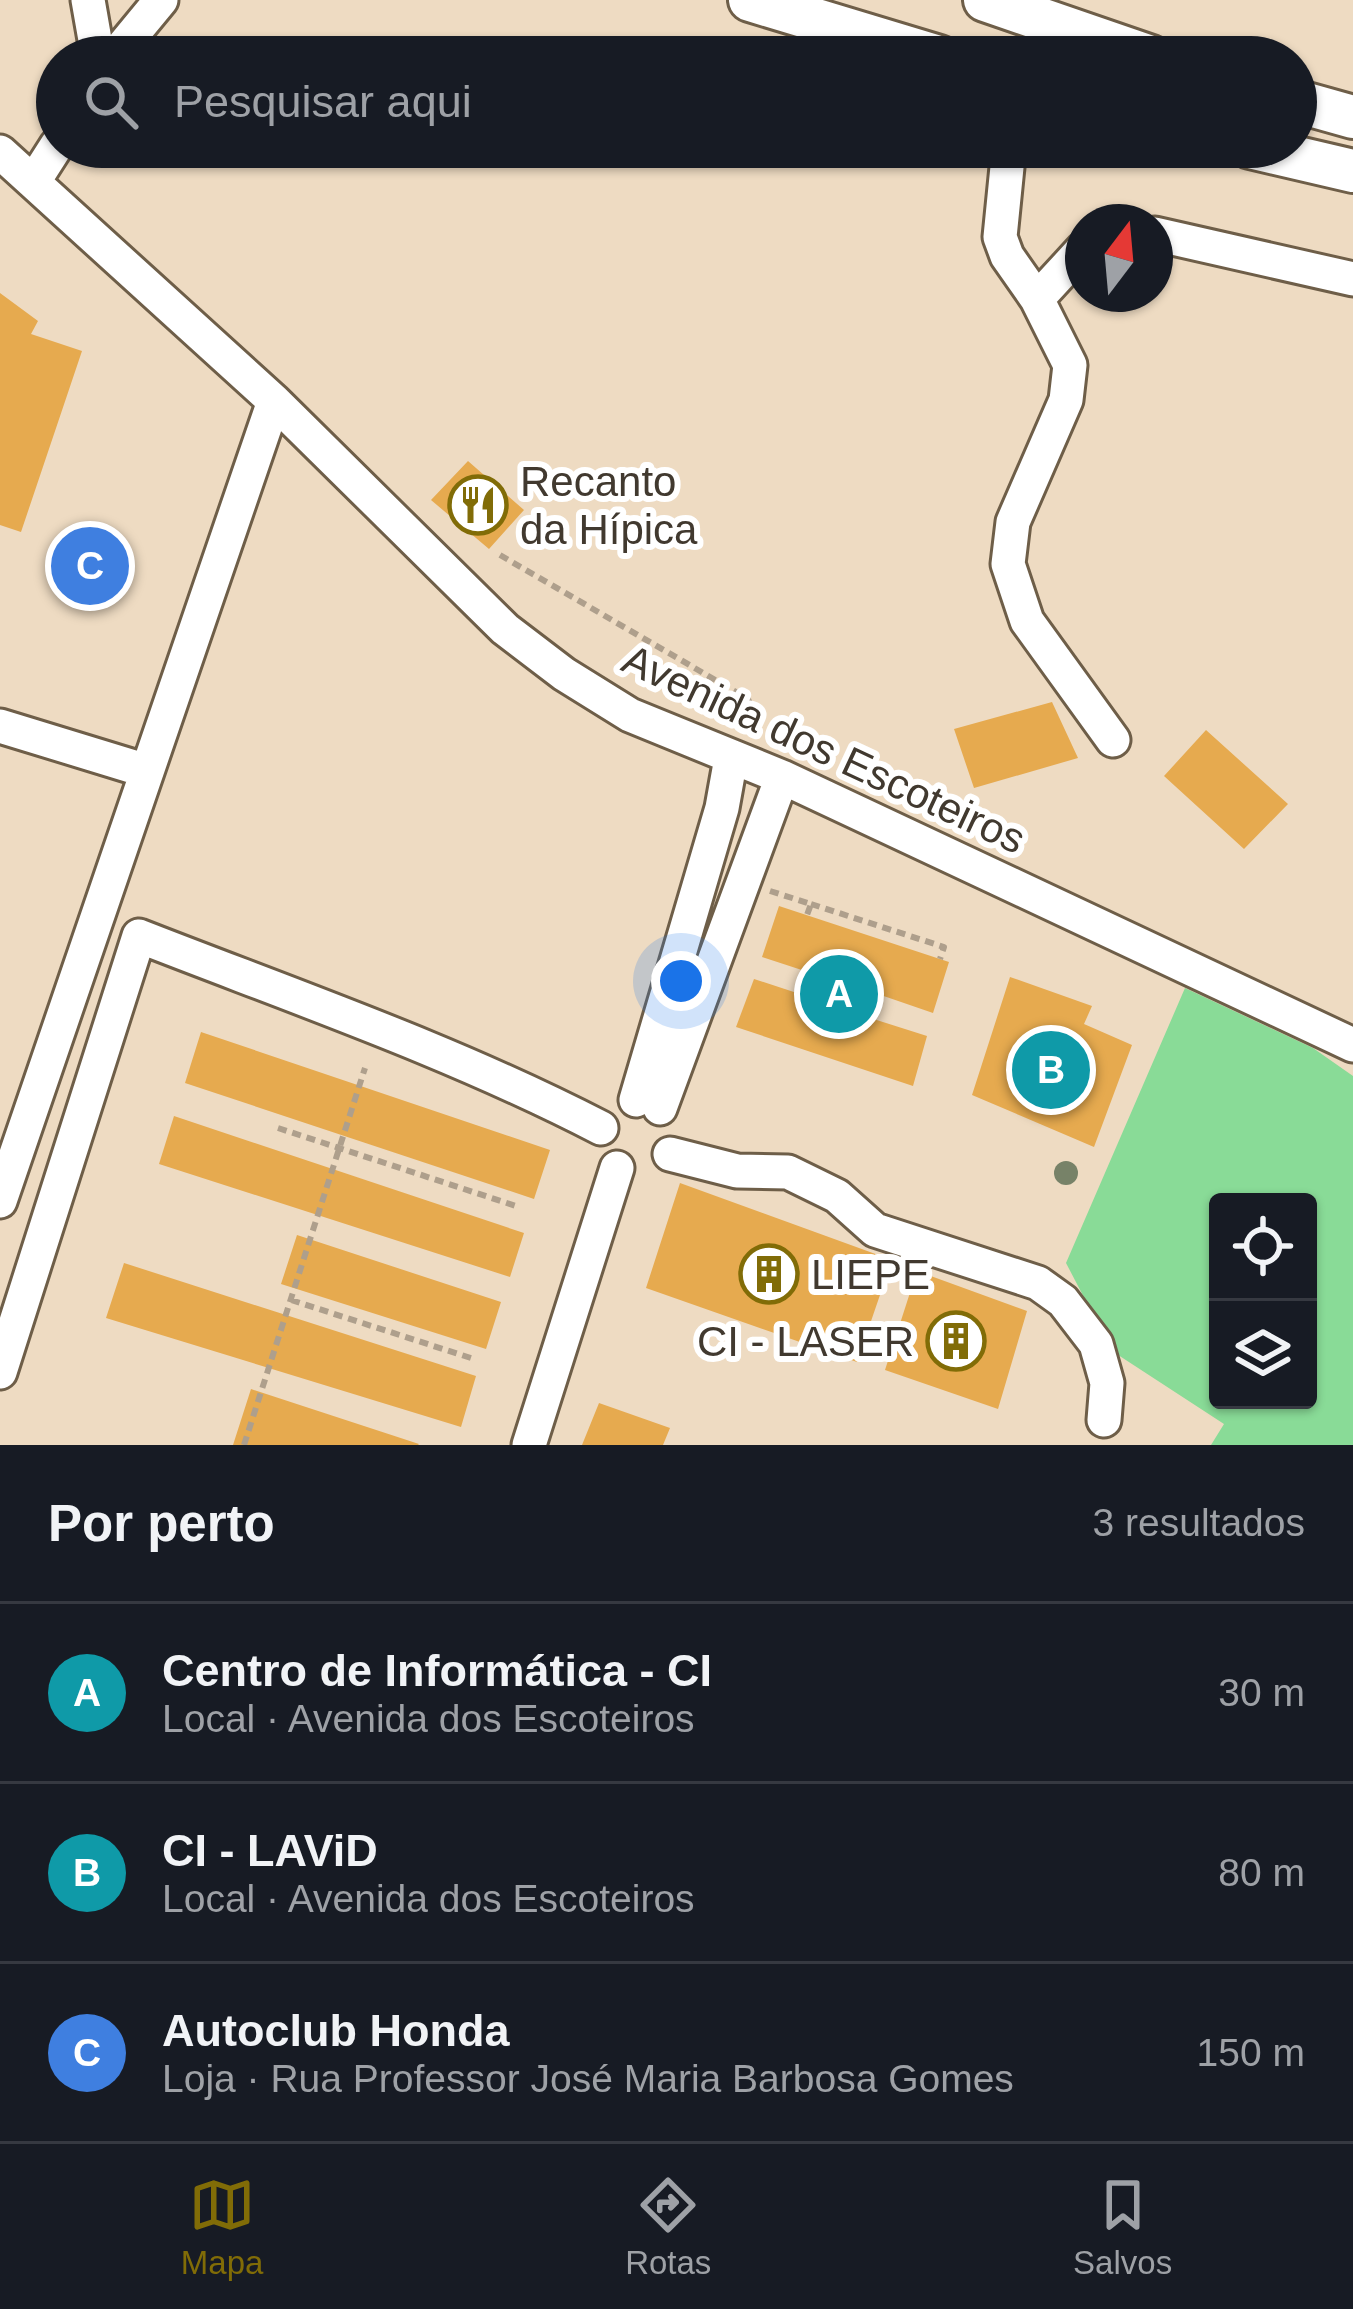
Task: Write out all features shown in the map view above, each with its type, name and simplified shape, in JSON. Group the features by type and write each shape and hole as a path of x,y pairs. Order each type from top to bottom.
{"main road":[{"path":"750,0 869,36"},
{"path":"985,0 1090,36"},
{"path":"1317,107 1353,117"},
{"path":"1317,160 1353,167"}],"street":[{"path":"88,0 94,36"},
{"path":"131,36 161,0"},
{"name":"Avenida dos Escoteiros","path":"0,152 274,401 505,629 564,674 631,715 782,778 1353,1045"},
{"path":"34,181 42,168"},
{"path":"1007,168 1000,236 1070,365 1066,400 1013,522 1008,564 1027,621 1113,740"},
{"path":"1173,238 1353,279"},
{"path":"1037,299 1065,269"},
{"path":"0,1202 274,401"},
{"path":"0,726 147,771"},
{"path":"648,1104 736,760"},
{"path":"648,1104 744,882 782,778"},
{"path":"0,1372 139,936 274,985 514,1083 601,1128"},
{"path":"648,1104 673,1129 670,1154 652,1171 628,1173 617,1168 603,1150 601,1128 614,1108 648,1104"},
{"path":"670,1154 737,1172 788,1172 837,1196 875,1230 1038,1283 1064,1301 1096,1344 1107,1383 1104,1420"},
{"path":"529,1445 617,1168"}],"path":[{"path":"500,555 748,699 756,718 736,760"},
{"path":"744,882 944,947 940,959"},
{"path":"807,915 811,904"},
{"path":"244,1445 365,1068"},
{"path":"278,1128 518,1207"},
{"path":"291,1300 474,1359"}],"green space":[{"path":"1185,988 1313,1048 1353,1076 1353,1445 1211,1445 1224,1424 1112,1351 1066,1263"}],"building":[{"path":"0,293 38,321 31,334 82,351 21,532 0,525"},
{"name":"Recanto da Hípica","path":"468,461 524,510 489,549 431,500"},
{"path":"1052,702 1078,758 974,788 954,729"},
{"path":"1206,730 1288,804 1244,849 1164,776"},
{"path":"779,906 949,962 933,1013 872,992 864,1016 927,1036 913,1086 736,1027 754,979 806,996 814,974 762,957"},
{"path":"1010,977 1092,1006 1084,1024 1132,1045 1094,1147 972,1095"},
{"path":"201,1032 550,1150 534,1199 185,1083"},
{"path":"174,1116 524,1233 510,1277 159,1164"},
{"name":"LIEPE","path":"680,1183 892,1260 857,1362 646,1288"},
{"path":"297,1235 501,1302 486,1349 281,1284"},
{"path":"124,1263 476,1376 461,1427 106,1318"},
{"name":"CI - LASER","path":"917,1271 1027,1311 998,1409 885,1370"},
{"path":"251,1389 419,1444 233,1445"},
{"path":"599,1403 670,1428 663,1445 582,1445"}],"place":[{"name":"Recanto da Hípica","path":"478,505"},
{"name":"Autoclub Honda","path":"90,566"},
{"name":"Centro de Informática - CI","path":"839,994"},
{"name":"CI - LAViD","path":"1051,1070"},
{"name":"LIEPE","path":"769,1274"},
{"name":"CI - LASER","path":"956,1341"}]}
